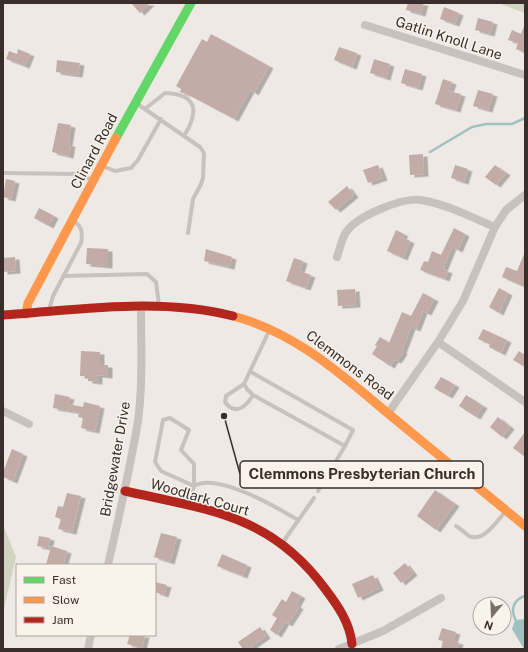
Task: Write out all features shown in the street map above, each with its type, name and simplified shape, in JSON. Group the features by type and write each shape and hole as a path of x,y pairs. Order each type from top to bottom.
{"street":[{"name":"Clinard Road","path":"26,314 28,303 135,102 191,3"},
{"name":"Gatlin Knoll Lane","path":"365,25 525,76"},
{"path":"389,412 438,342 463,301 495,227 506,210 525,195"},
{"path":"337,257 346,233 365,215 405,202 419,200 450,209 495,227"},
{"name":"Bridgewater Drive","path":"108,564 125,491 138,419 141,359 141,307"},
{"name":"Clemmons Road","path":"3,315 159,307 218,312 247,320 270,329 317,355 389,412 525,526"},
{"path":"438,342 525,402"},
{"path":"3,411 29,424"},
{"name":"Woodlark Court","path":"125,491 188,506 255,527 281,544 292,552 324,586 342,612 352,635 352,644"},
{"path":"339,649 383,631 440,598"},
{"path":"88,649 91,636"}],"lane":[{"path":"145,109 165,93 179,94 187,99 194,106 194,113 192,122 184,136"},
{"path":"135,102 200,147 204,153 203,178 193,199 188,233"},
{"path":"101,166 115,171 131,168 138,160 161,119"},
{"path":"5,173 77,174 94,180"},
{"path":"48,313 53,296 81,243 83,234 80,226 73,220"},
{"path":"63,276 147,274 156,282 159,307"},
{"path":"253,395 248,404 242,409 235,410 227,406 225,402 226,396 244,384 270,329"},
{"path":"251,372 353,430 318,491"},
{"path":"244,384 253,395 344,446"},
{"path":"188,506 194,486 194,464 181,450 189,430 170,418 163,420 155,462 161,471 194,486"},
{"path":"194,486 200,482 220,484 275,507 298,520"},
{"path":"281,544 314,498"},
{"path":"456,526 471,537 486,534 507,511"}],"green space":[{"path":"498,3 525,3 525,13"},
{"path":"3,525 16,557 3,613"}],"water":[{"path":"525,619 525,649 512,629 515,620"}],"building":[{"path":"131,3 150,3 140,13"},
{"path":"408,3 424,3 421,14 406,10"},
{"path":"444,7 459,13 455,24 440,19"},
{"path":"478,18 493,22 490,34 475,30"},
{"path":"524,26 525,49 523,52 516,49 518,43 508,40 512,30 521,34"},
{"path":"211,34 269,66 254,93 250,90 234,119 189,95 180,92 181,89 176,86 202,39 207,42"},
{"path":"339,47 357,53 352,67 334,60"},
{"path":"18,49 30,54 25,66 6,59 9,51 17,54"},
{"path":"374,59 390,64 386,78 370,73"},
{"path":"57,60 80,63 78,75 56,72"},
{"path":"405,69 422,74 418,88 401,83"},
{"path":"443,79 452,82 449,91 461,94 456,110 435,104"},
{"path":"478,90 493,94 488,110 473,106"},
{"path":"58,123 71,125 68,144 71,144 69,156 52,152"},
{"path":"423,154 424,174 410,175 409,155"},
{"path":"378,165 383,178 368,183 363,170"},
{"path":"455,165 468,169 464,182 451,178"},
{"path":"495,165 506,173 496,185 485,177"},
{"path":"6,179 15,181 11,199 3,197"},
{"path":"347,186 354,195 336,210 328,202"},
{"path":"39,208 54,216 49,226 34,218"},
{"path":"454,228 465,234 458,250 452,247 443,269 448,271 445,279 420,270 424,261 428,262 432,251 441,255"},
{"path":"396,230 404,234 402,237 410,241 403,258 387,251"},
{"path":"87,248 108,249 108,266 86,264"},
{"path":"206,249 232,257 230,267 204,261"},
{"path":"525,252 525,287 502,277 506,267 517,271"},
{"path":"15,257 16,271 3,272 3,258"},
{"path":"294,258 303,261 300,271 311,275 306,288 286,281"},
{"path":"499,288 508,293 499,313 489,307"},
{"path":"355,289 356,305 338,306 337,290"},
{"path":"423,293 434,299 427,313 423,311 416,329 411,327 402,351 403,352 397,361 394,360 390,366 372,354 377,346 375,345 380,337 389,343 402,312 411,316"},
{"path":"483,329 507,340 501,353 489,347 490,344 478,339"},
{"path":"81,351 100,352 100,365 108,365 108,376 98,375 98,382 88,381 88,376 80,376"},
{"path":"519,351 525,355 525,367 513,360"},
{"path":"441,377 455,385 448,396 434,388"},
{"path":"55,394 70,397 68,404 83,407 84,402 100,406 95,431 81,428 83,418 78,417 79,412 53,408"},
{"path":"466,395 483,406 476,417 459,406"},
{"path":"498,417 510,427 502,437 490,427"},
{"path":"525,432 525,457 513,448"},
{"path":"12,449 23,454 13,481 3,477 3,472"},
{"path":"435,490 455,504 436,530 417,516"},
{"path":"67,493 81,496 72,532 58,529 61,519 55,517 58,506 63,507"},
{"path":"161,533 177,537 170,562 154,557"},
{"path":"39,536 50,538 48,548 37,546"},
{"path":"51,546 67,551 63,564 46,564"},
{"path":"222,554 247,565 243,576 217,566"},
{"path":"405,563 413,573 401,583 393,573"},
{"path":"373,575 379,588 358,598 352,584"},
{"path":"156,582 167,585 164,595 156,592"},
{"path":"292,591 301,596 296,605 299,607 288,624 285,622 277,635 270,630 277,618 272,615 282,599 286,602"},
{"path":"260,627 266,636 248,649 243,649 238,642"},
{"path":"442,628 456,632 453,641 459,642 457,649 441,649 443,641 438,640"},
{"path":"130,636 145,636 142,648 127,644"}],"waterway":[{"path":"430,152 472,127 486,124 512,124 525,118"},
{"path":"516,621 513,613 515,603 525,596"}],"traffic: fast":[{"path":"116,138 191,3"}],"traffic: slow":[{"path":"26,314 28,303 116,138"},
{"path":"233,316 257,324 279,334 300,345 320,359 358,388 525,526"}],"traffic: jam":[{"path":"3,315 118,306 147,306 205,310 233,316"},
{"path":"125,491 211,511 237,520 261,531 284,546 305,565 335,602 349,629 352,644"}],"place":[{"name":"Clemmons Presbyterian Church","path":"224,416"}]}
